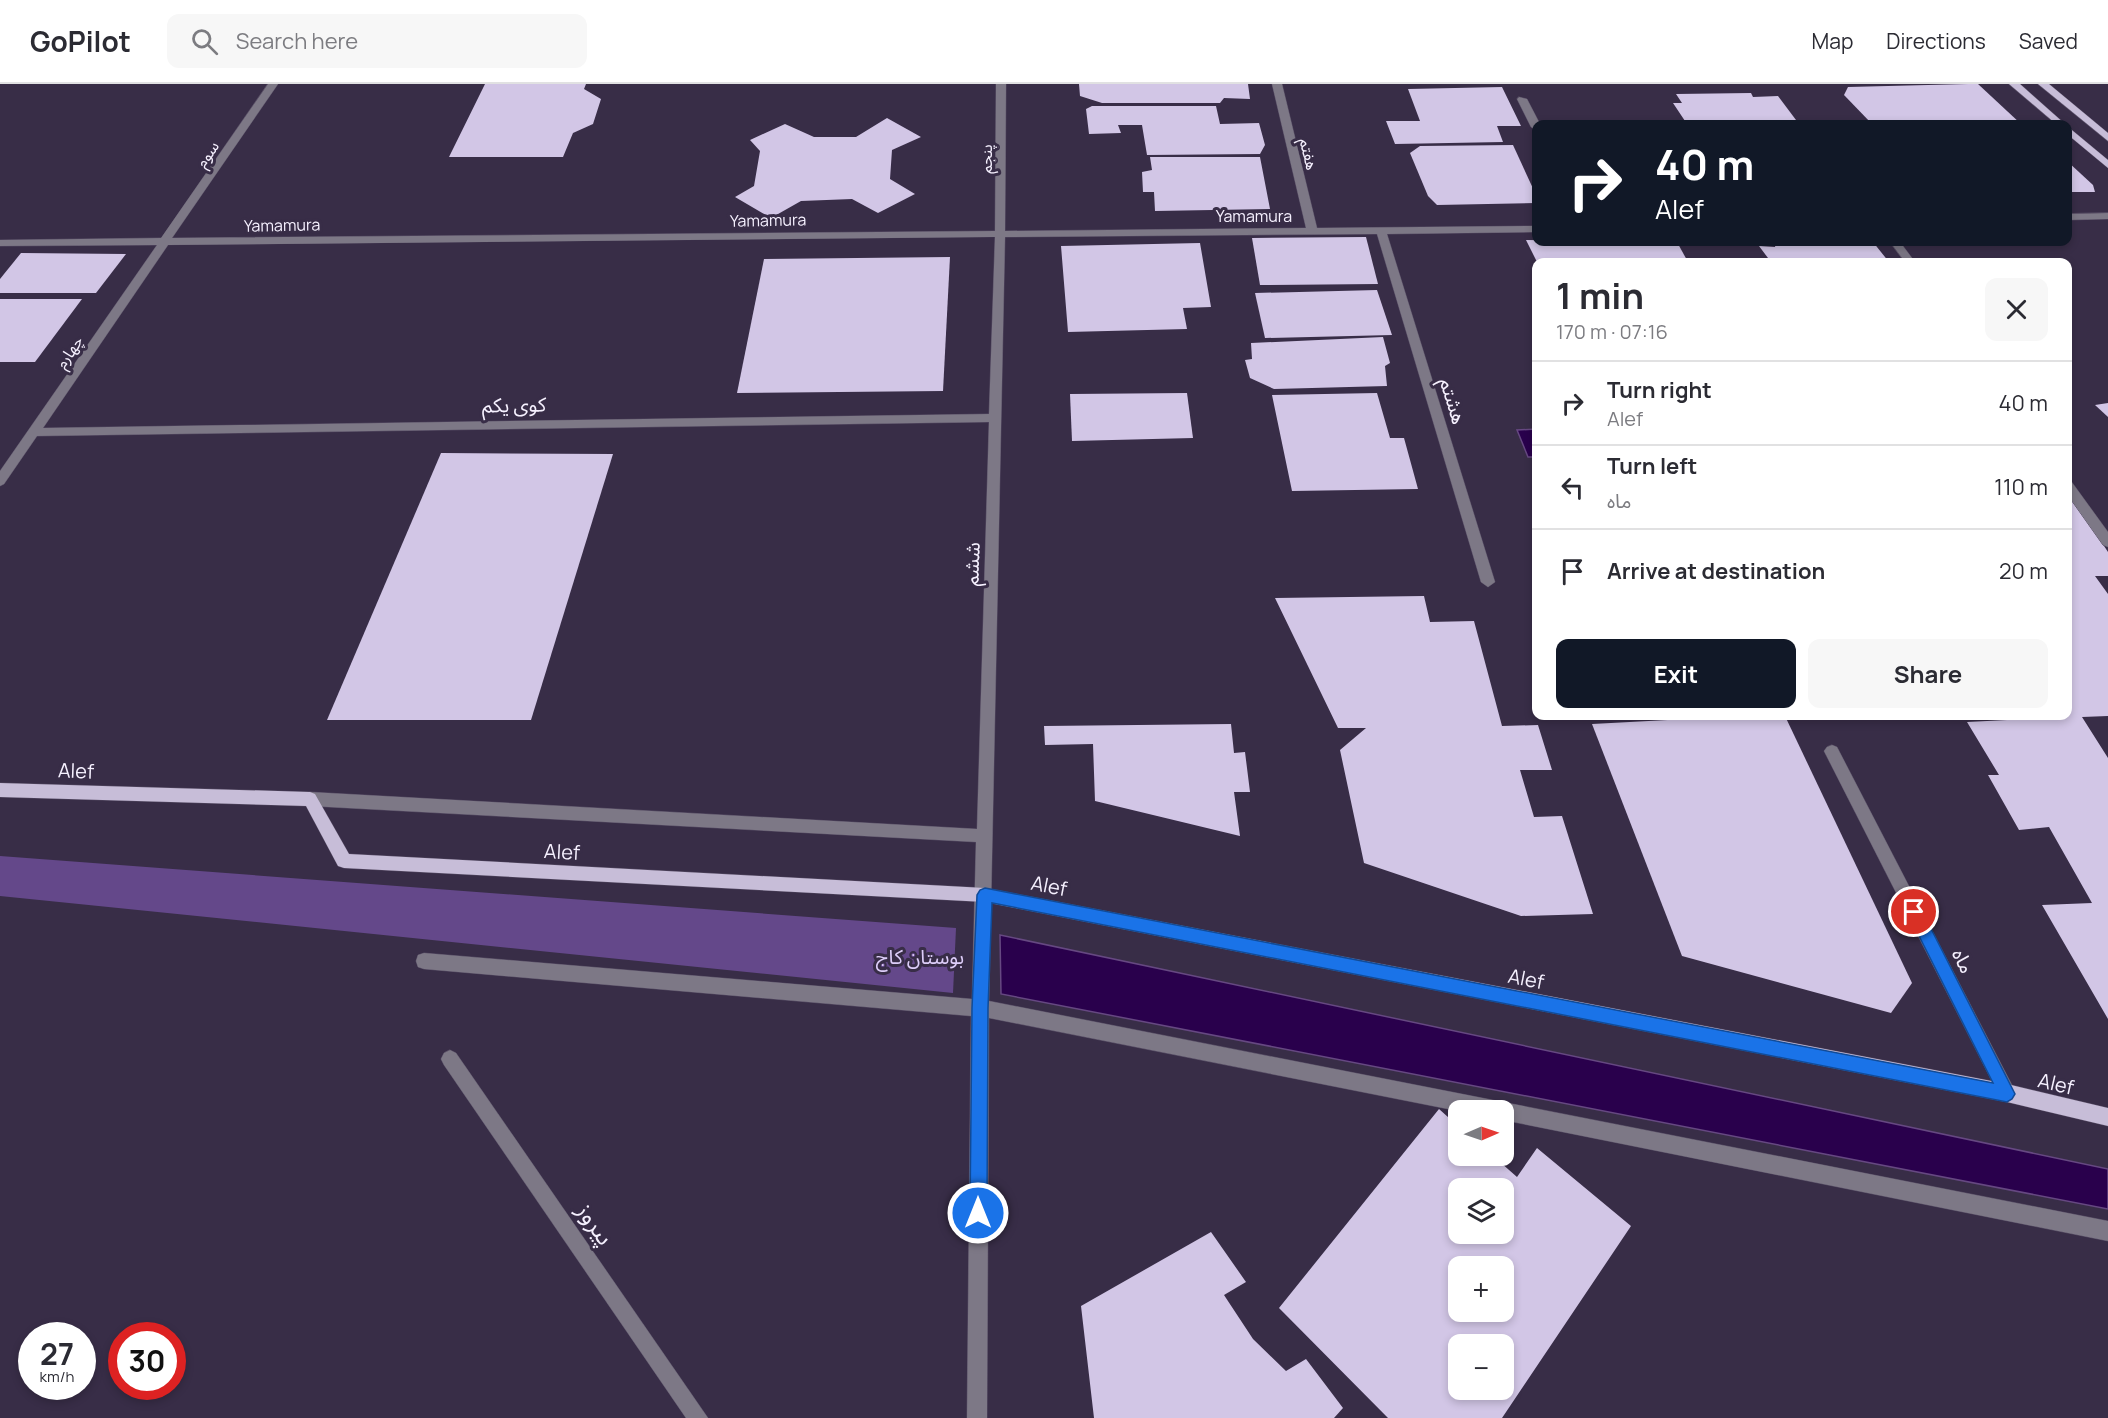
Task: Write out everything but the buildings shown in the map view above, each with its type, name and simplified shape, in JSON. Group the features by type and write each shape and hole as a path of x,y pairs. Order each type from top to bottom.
{"main road":[{"path":"2014,84 2056,120"},
{"path":"2043,84 2108,138"},
{"path":"2072,133 2108,165"},
{"name":"Alef","path":"0,790 310,799 344,861 985,895 2007,1094 2108,1118"}],"street":[{"name":"سوم","path":"165,241 273,84"},
{"name":"پنجم","path":"1000,233 1001,84"},
{"name":"هفتم","path":"1277,84 1312,231"},
{"path":"1522,99 1532,120"},
{"path":"2072,217 2108,216"},
{"name":"Yamamura","path":"0,243 1532,229"},
{"name":"هشتم","path":"1381,231 1488,582"},
{"name":"ششم","path":"977,1418 980,1008 985,895 984,836 1000,233"},
{"name":"چهارم","path":"0,481 165,241"},
{"name":"کوی یکم","path":"34,432 995,418"},
{"path":"2072,491 2108,542"},
{"name":"ماه","path":"1832,751 2007,1094"},
{"path":"310,799 984,836"},
{"path":"424,961 980,1008 1448,1101"},
{"name":"پیروز","path":"450,1059 698,1418"},
{"path":"1514,1114 2108,1231"}],"green space":[{"name":"بوستان کاج","path":"0,856 956,928 953,993 0,896"}],"shaded area":[{"path":"1532,429 1532,457 1528,457 1517,430"},
{"path":"1000,935 2108,1169 2108,1209 1001,994"}],"route":[{"path":"978,1213 980,1008 985,895 2007,1094 1914,912"}]}
